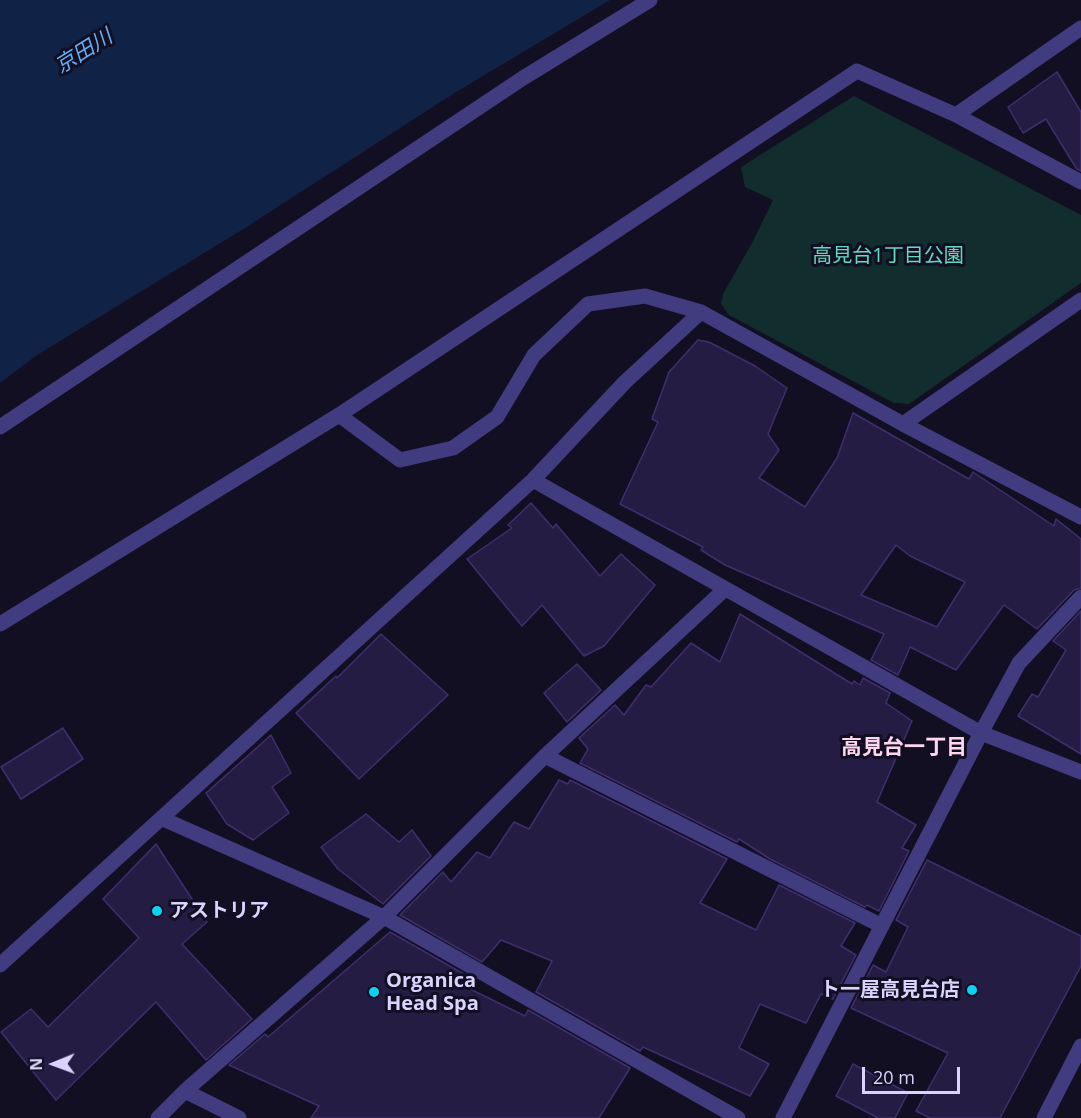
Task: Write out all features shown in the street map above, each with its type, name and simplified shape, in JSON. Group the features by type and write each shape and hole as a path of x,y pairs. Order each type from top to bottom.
{"street":[{"path":"0,428 523,78 650,0"},
{"path":"956,115 1081,28"},
{"path":"0,624 339,415 857,71 956,115 1081,182"},
{"path":"339,415 400,460 453,448 497,417 534,355 588,304 645,296 701,312 903,424 1081,518"},
{"path":"903,424 1081,300"},
{"path":"0,965 533,480 625,382 701,312"},
{"path":"533,480 981,733 1081,772"},
{"path":"158,1118 185,1091 384,917 545,756 725,589"},
{"path":"783,1118 1019,663 1081,597"},
{"path":"545,756 882,926"},
{"path":"163,819 384,917 738,1118"},
{"path":"1044,1118 1081,1046"},
{"path":"185,1091 239,1118"}],"green space":[{"name":"高見台1丁目公園","path":"854,96 1081,215 1081,283 909,404 894,403 729,315 721,304 723,294 773,200 745,187 741,167"}],"water":[{"name":"京田川","path":"0,0 610,0 456,92 245,228 37,355 0,383"}],"building":[{"path":"1057,72 1081,112 1081,171 1076,168 1046,119 1023,133 1008,107"},
{"path":"698,340 709,342 755,366 787,388 768,434 779,450 759,478 805,507 837,458 853,413 969,479 973,472 1054,526 1056,519 1081,539 1081,588 1074,590 1037,629 1004,605 956,670 910,647 898,675 871,660 884,634 725,565 701,550 703,547 620,504 658,422 652,419 669,372","holes":["896,545 910,556 965,582 937,627 861,595"]},
{"path":"531,503 553,528 556,524 600,576 621,554 655,585 604,646 584,656 542,605 522,626 467,559 512,528 508,525"},
{"path":"1081,611 1081,754 1018,716 1032,694 1038,697 1066,650 1053,641"},
{"path":"740,614 852,684 854,681 860,685 863,678 890,693 886,703 912,721 877,802 916,825 902,848 909,851 879,911 867,905 865,907 770,859 739,839 737,842 580,763 588,749 579,738 615,705 624,715 646,685 651,687 691,643 720,662"},
{"path":"381,634 448,695 359,779 296,713 336,676 337,678"},
{"path":"577,664 601,690 567,722 544,693"},
{"path":"63,728 83,759 21,799 1,767"},
{"path":"271,735 291,773 272,787 289,813 253,840 227,824 206,793"},
{"path":"559,780 568,784 570,780 727,859 700,903 756,930 779,885 855,923 841,946 856,955 833,999 821,994 806,1023 760,1004 739,1048 769,1064 750,1096 643,1047 640,1051 536,992 552,961 501,940 482,962 400,915 443,872 451,882 477,852 490,858 514,822 529,829"},
{"path":"366,814 399,842 412,830 431,856 383,904 338,869 321,847"},
{"path":"156,844 207,922 182,944 252,1019 206,1060 156,1002 56,1100 1,1032 31,1009 48,1027 139,938 103,899"},
{"name":"ト一屋高見台店","path":"927,860 1081,936 1081,966 1000,1118 930,1118 916,1111 948,1053 851,1008 873,965 886,972 908,927 896,920"},
{"path":"390,932 469,977 462,985 525,1016 528,1010 630,1068 599,1118 311,1118 319,1106 229,1065 265,1034 268,1037"},
{"path":"853,1064 908,1093 895,1118 878,1118 836,1096"}],"place":[{"name":"アストリア","path":"157,911"},
{"name":"ト一屋高見台店","path":"972,990"},
{"name":"Organica Head Spa","path":"374,992"}],"district":[{"name":"高見台一丁目","path":"904,748"}]}
